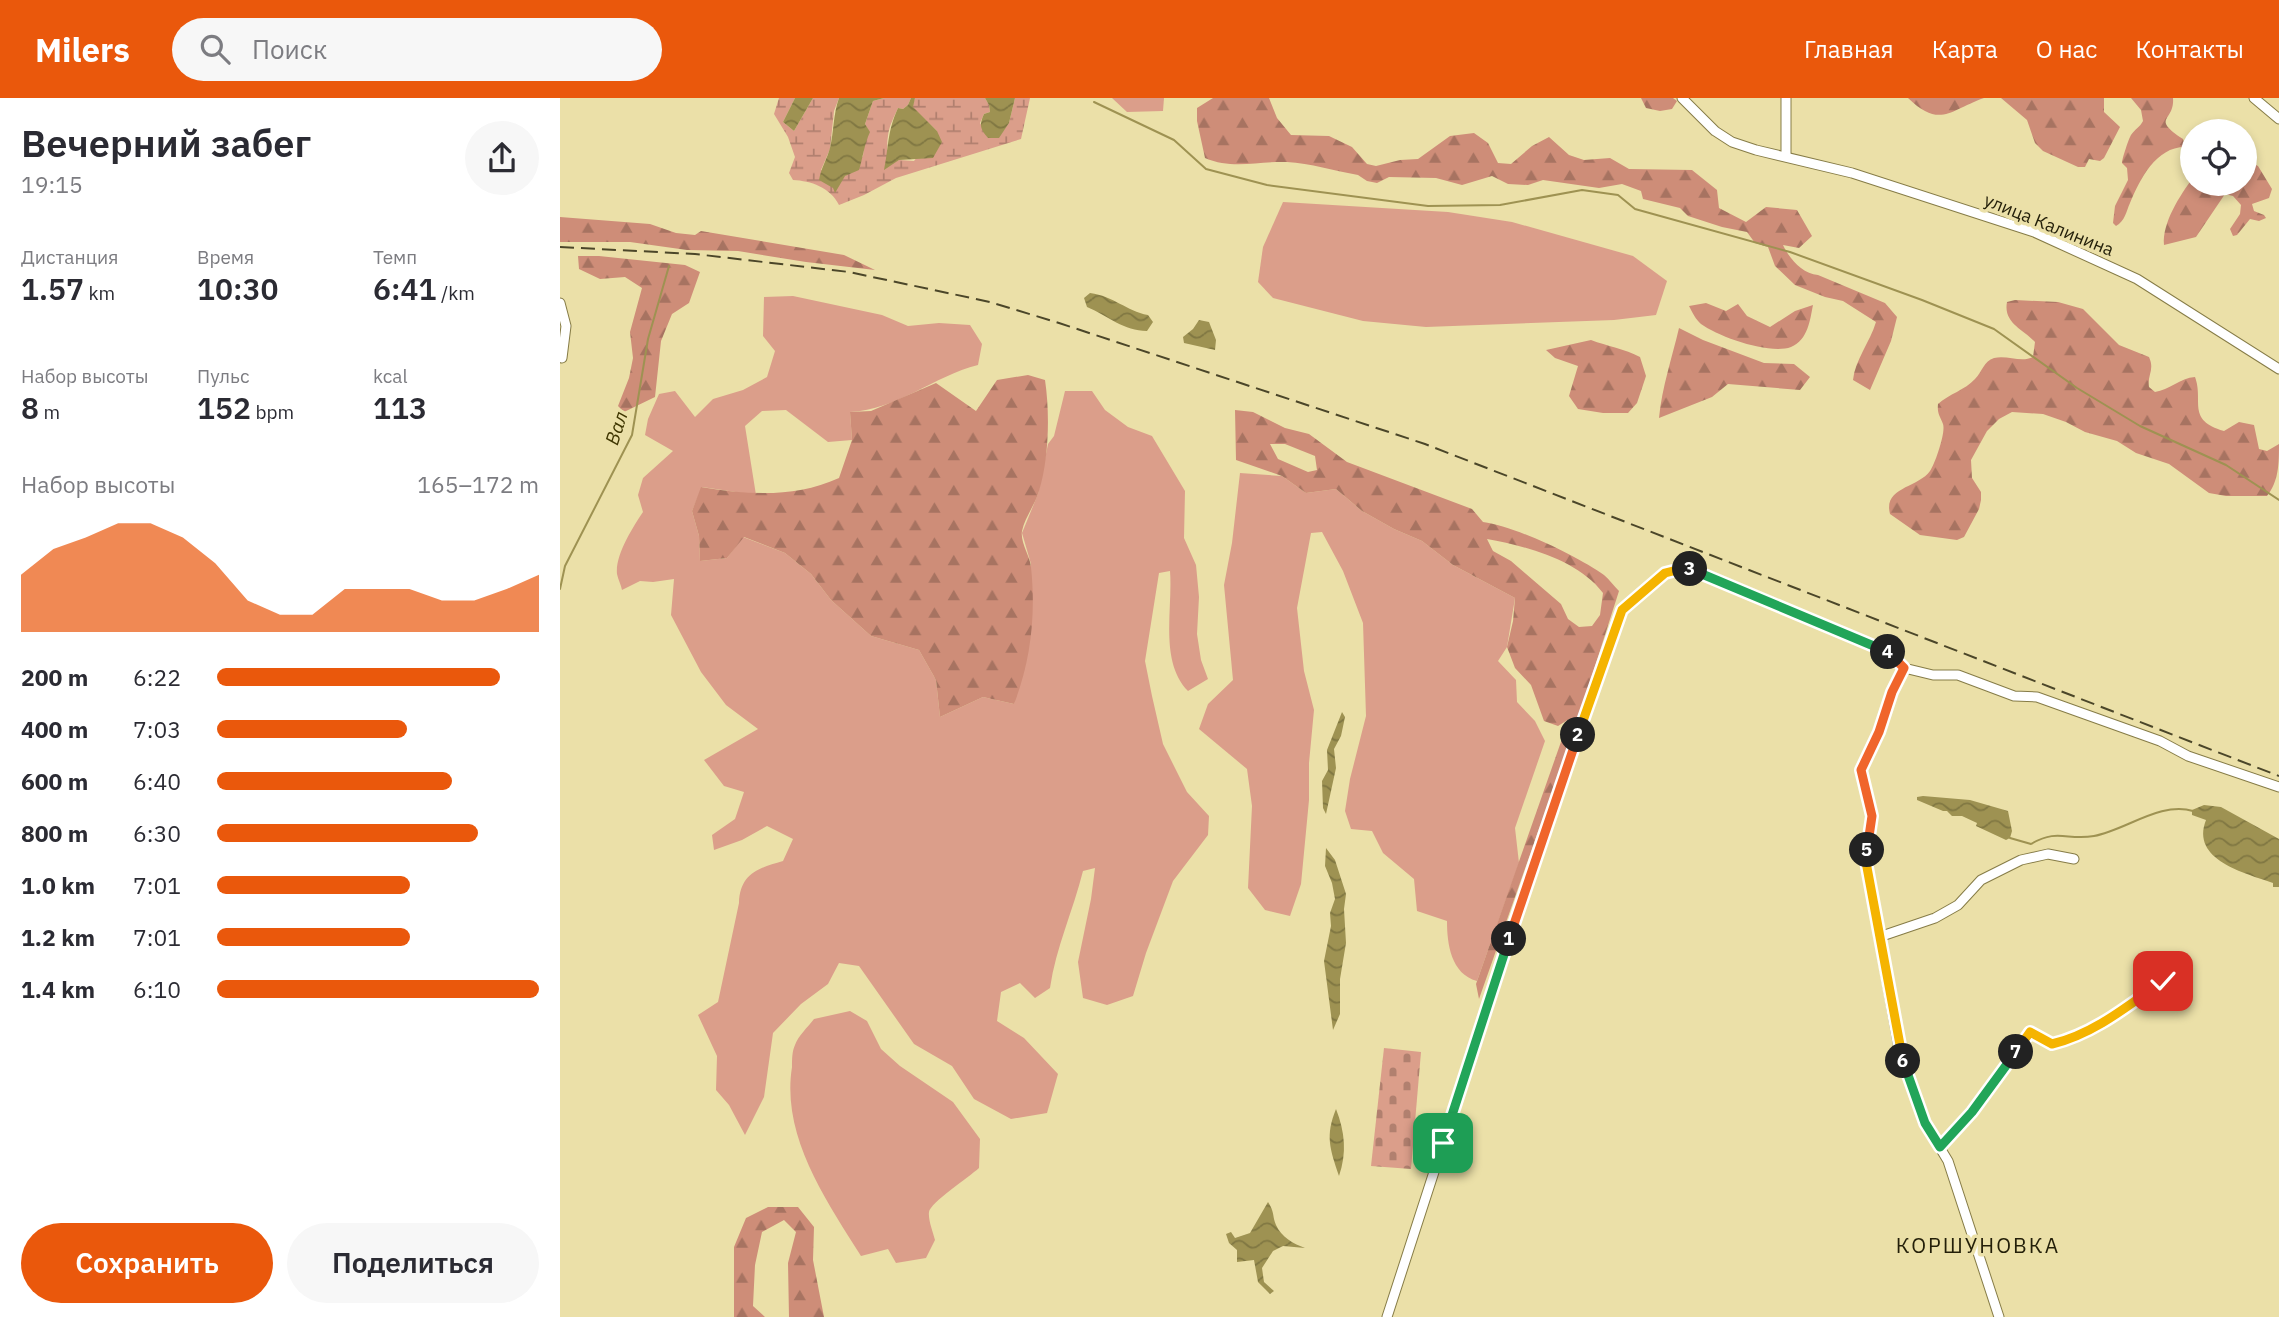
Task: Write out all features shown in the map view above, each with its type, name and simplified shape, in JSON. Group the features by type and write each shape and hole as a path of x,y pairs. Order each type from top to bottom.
{"street":[{"name":"улица Калинина","path":"1682,98 1715,131 1732,142 1916,192 2034,232 2137,279 2279,369"},
{"path":"1786,98 1786,156"},
{"path":"2254,98 2279,119"},
{"path":"560,303 566,326 562,358"},
{"path":"1387,1317 1547,823 1622,610 1665,573 1685,568 1827,624 1891,653 1904,668 1933,675 1958,675 2014,696 2037,697 2160,741 2188,756 2279,787"},
{"path":"1904,668 1861,770 1872,816 1866,862 1900,1054 1925,1123 1948,1161 1964,1203 2000,1317"},
{"path":"1880,937 1936,918 1958,905 1981,880 2021,860 2048,854 2074,859"},
{"path":"1940,1147 1972,1112 2030,1032 2052,1044 2068,1040 2112,1017 2163,981"}],"green space":[{"path":"779,98 795,98 783,122 794,131 813,98 839,98 834,111 830,149 821,170 845,176 863,156 869,132 865,124 873,101 884,98 911,98 903,109 898,108 891,125 887,140 886,165 899,160 914,161 937,131 912,107 915,98 985,98 990,112 984,114 980,123 988,138 998,138 1009,123 1015,98 1030,98 1021,139 896,178 839,205 825,189 793,180 789,173 795,157 788,137 774,114"},
{"path":"1112,98 1164,98 1163,111 1127,112"},
{"path":"1213,98 1269,98 1277,118 1291,135 1329,136 1352,147 1367,164 1376,166 1418,159 1450,136 1474,133 1488,143 1498,163 1511,164 1532,146 1549,137 1569,155 1584,160 1610,158 1629,169 1692,170 1717,190 1719,208 1746,222 1766,207 1797,210 1812,236 1799,248 1783,245 1789,255 1807,272 1885,303 1897,317 1891,341 1870,390 1853,380 1876,322 1843,301 1795,285 1775,266 1768,247 1755,243 1747,232 1722,227 1688,216 1680,208 1643,199 1641,191 1622,184 1599,188 1543,180 1528,185 1508,184 1492,176 1462,185 1436,178 1389,177 1377,183 1358,175 1305,164 1215,162 1205,158 1197,121 1197,108"},
{"path":"1641,98 1673,98 1677,101 1672,109 1660,111 1646,108"},
{"path":"1908,98 1984,98 1937,115 1929,113"},
{"path":"2001,98 2104,98 2104,112 2120,127 2104,158 2100,161 2089,159 2085,167 2078,167 2043,151 2035,143 2027,120"},
{"path":"2131,98 2173,98 2173,106 2166,123 2180,137 2180,148 2166,152 2150,166 2123,219 2116,226 2113,223 2115,206 2128,180 2127,168 2122,163 2123,157 2131,135 2143,121 2141,110"},
{"path":"2257,165 2272,189 2269,198 2252,204 2254,211 2266,218 2259,221 2250,219 2237,235 2233,236 2230,229 2240,214 2241,205 2233,196 2257,196"},
{"path":"2181,196 2224,196 2196,237 2164,245 2166,228"},
{"path":"1283,202 1448,212 1512,222 1633,256 1667,281 1656,315 1614,320 1426,327 1363,321 1273,298 1258,282 1263,247"},
{"path":"560,217 650,224 676,233 695,235 701,231 844,255 875,270 738,251 687,250 630,242 560,242"},
{"path":"578,256 685,265 700,272 689,303 672,314 661,341 655,397 624,412 618,406 629,378 633,358 630,332 642,288 625,277 600,279 579,269"},
{"path":"793,296 882,315 908,326 939,323 970,325 982,344 978,365 884,405 850,412 852,440 828,442 786,410 762,411 745,426 756,495 702,487 692,511 699,536 700,561 727,558 743,537 785,553 811,574 831,600 871,636 919,650 936,680 940,717 983,697 1014,704 1031,564 1022,533 1038,494 1048,444 1054,436 1065,391 1092,391 1105,410 1128,427 1152,436 1185,491 1184,538 1196,565 1199,597 1197,634 1201,660 1208,679 1188,691 1173,665 1169,634 1170,571 1159,573 1145,661 1163,744 1187,792 1209,816 1208,835 1173,881 1133,996 1107,1005 1083,998 1078,962 1095,868 1083,871 1056,958 1050,988 1035,998 1020,983 1001,992 997,1021 1024,1038 1058,1074 1047,1113 1011,1119 974,1099 952,1066 914,1044 859,966 839,963 828,984 801,1004 773,1033 764,1097 745,1135 729,1105 716,1090 717,1056 698,1015 718,1002 743,885 758,870 783,861 793,839 767,826 742,840 714,850 712,835 735,819 744,792 724,786 704,760 758,729 726,705 701,672 671,615 674,579 640,581 622,590 617,566 634,525 643,512 638,495 643,478 673,451 645,435 648,419 659,394 675,391 695,417 713,399 743,390 767,377 775,351 763,336 764,297"},
{"path":"2007,302 2058,302 2083,309 2119,345 2149,357 2149,387 2155,392 2195,377 2200,415 2212,427 2224,431 2239,422 2254,425 2259,449 2267,451 2279,444 2276,478 2267,496 2226,496 2209,493 2169,464 2136,453 2117,441 2085,432 2043,414 2012,412 1999,419 1987,431 1971,460 1972,478 1981,492 1981,500 1964,537 1957,540 1920,535 1890,514 1889,505 1896,493 1925,477 1935,462 1944,428 1938,413 1938,404 1971,383 1991,359 2033,357 2035,342 2015,325 2008,315"},
{"path":"1706,303 1726,311 1738,304 1747,316 1770,327 1795,311 1813,305 1807,329 1801,340 1791,347 1771,349 1732,339 1701,324 1689,306"},
{"path":"1679,328 1764,363 1794,364 1810,377 1800,390 1728,384 1712,397 1659,418"},
{"path":"1591,340 1640,357 1646,376 1637,403 1628,413 1578,409 1569,396 1578,366 1555,358 1546,350"},
{"path":"1028,375 1045,380 1048,436 1039,491 1022,531 1022,540 1031,567 1033,602 1025,671 1014,704 983,697 940,717 936,680 919,650 871,636 831,600 811,574 785,553 744,537 727,558 700,561 699,536 692,511 701,487 771,493 806,489 822,484 839,478 852,440 850,412 871,411 936,383 976,411 997,380"},
{"path":"1235,410 1253,412 1285,428 1309,434 1347,462 1472,509 1483,522 1512,529 1562,551 1604,575 1619,591 1581,710 1479,999 1476,984 1569,719 1558,726 1544,721 1531,685 1515,668 1507,647 1515,598 1453,565 1422,541 1362,511 1336,489 1306,493 1282,476 1236,460","holes":["1270,444 1285,444 1315,456 1317,470 1308,472 1278,459","1487,539 1550,556 1566,563 1592,581 1603,593 1600,615 1592,626 1579,627 1568,619 1561,604 1511,561 1493,551"]},
{"path":"1240,473 1282,476 1306,493 1336,489 1362,511 1422,541 1453,565 1515,598 1507,647 1498,661 1516,680 1517,702 1535,721 1545,741 1515,828 1519,863 1477,981 1461,972 1452,957 1447,921 1417,911 1414,879 1383,853 1372,831 1351,829 1345,811 1366,716 1363,623 1343,571 1322,532 1311,533 1297,608 1304,671 1314,710 1301,884 1290,916 1265,910 1248,888 1252,806 1247,769 1199,729 1208,704 1233,680 1224,585"},
{"path":"850,1011 867,1021 881,1049 900,1066 953,1102 980,1139 979,1168 943,1196 929,1212 935,1240 926,1258 896,1263 888,1249 861,1256 821,1190 800,1142 790,1093 794,1047 814,1019"},
{"path":"1384,1048 1421,1052 1411,1169 1371,1166"},
{"path":"768,1207 798,1207 814,1227 813,1260 824,1317 789,1317 788,1263 796,1232 784,1220 762,1232 755,1265 753,1306 765,1317 734,1317 734,1247 746,1218"}],"water":[{"path":"795,98 813,98 794,131 783,122"},
{"path":"839,98 884,98 873,101 865,124 870,132 859,170 845,176 835,193 833,188 819,180 830,148"},
{"path":"911,98 915,98 913,107 937,131 942,142 933,158 899,160 884,170 894,117 898,108 903,109"},
{"path":"985,98 1015,98 1009,123 999,138 988,138 982,129 984,114 990,112"},
{"path":"1090,293 1148,315 1153,322 1147,331 1123,326 1087,307 1084,298"},
{"path":"1199,320 1209,322 1216,340 1215,350 1184,343 1183,337"},
{"path":"1342,712 1345,717 1341,736 1334,749 1336,768 1326,814 1323,808 1322,781 1328,770 1327,750"},
{"path":"1917,797 1970,800 2008,811 2012,831 2010,838 2006,840 1962,816 1952,816 1947,811 1917,800"},
{"path":"2204,805 2221,807 2279,839 2279,887 2273,887 2273,883 2235,869 2213,855 2203,834 2206,820 2192,815 2192,810"},
{"path":"1326,848 1335,860 1346,894 1346,943 1340,979 1340,1014 1333,1030 1324,961 1331,926 1330,913 1335,899 1325,866"},
{"path":"1336,1109 1344,1142 1339,1176 1330,1142"},
{"path":"1268,1202 1281,1233 1305,1248 1283,1246 1273,1251 1262,1268 1264,1282 1274,1291 1270,1294 1258,1282 1254,1260 1237,1262 1237,1250 1229,1243 1226,1234 1231,1232 1235,1238 1250,1233"}],"waterway":[{"path":"1094,102 1174,140 1206,169 1267,185 1428,206 1500,205 1582,190 1618,195 1635,209 1790,252 1994,329 2077,388 2140,426 2226,465 2279,500"},
{"name":"Вал","path":"560,589 565,566 632,435 648,339 669,266"},
{"path":"2010,838 2031,844 2048,837 2094,836 2156,813 2181,809 2193,811"}],"railway":[{"path":"560,247 695,254 849,272 990,302 1059,323 1425,444 2279,776"}],"district":[{"name":"КОРШУНОВКА","path":"1978,1246"}],"route":[{"path":"1443,1143 1547,823 1622,610 1665,573 1685,568 1891,653 1904,668 1861,770 1872,816 1866,862 1900,1054 1925,1123 1940,1147 1972,1112 2030,1032 2052,1044 2068,1040 2112,1017 2163,981"}]}
